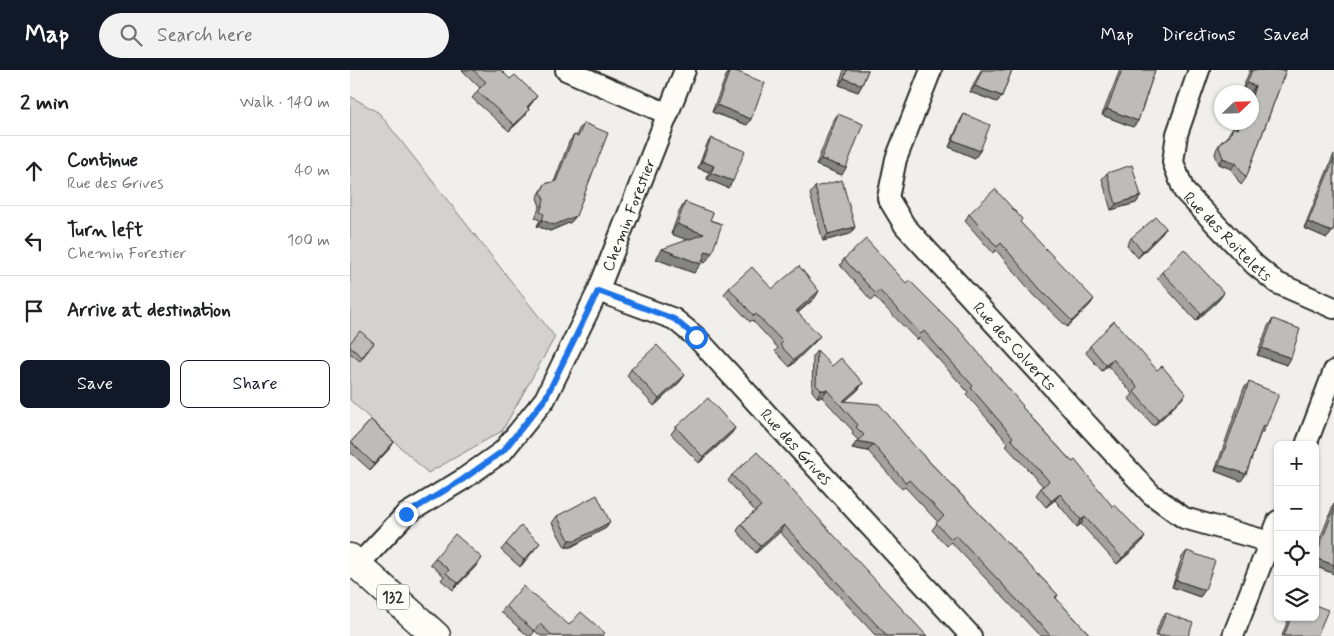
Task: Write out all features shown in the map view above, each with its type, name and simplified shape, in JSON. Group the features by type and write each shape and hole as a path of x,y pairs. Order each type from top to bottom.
{"main road":[{"name":"132","path":"354,561 436,636"}],"street":[{"path":"566,70 668,114"},
{"name":"Chemin Forestier","path":"354,561 406,514 462,480 503,451 545,399 598,291 685,70"},
{"name":"Rue des Colverts","path":"931,70 896,159 888,198 905,226 1151,494 1184,518 1270,542"},
{"name":"Rue des Roitelets","path":"1199,70 1177,134 1173,162 1184,191 1256,265 1277,283 1334,308"},
{"name":"Rue des Grives","path":"598,291 674,319 696,337 971,636"},
{"path":"1308,441 1334,371"},
{"path":"1233,636 1274,531"}],"shaded area":[{"path":"350,96 379,113 555,337 502,431 428,473 350,400"}],"building":[{"path":"473,70 501,70 510,79 515,75 537,96 527,107 529,109 514,125 477,91 486,82"},
{"path":"730,70 765,83 751,119 717,105"},
{"path":"847,70 868,70 862,85 844,78"},
{"path":"982,70 1012,70 1002,96 975,86"},
{"path":"1122,70 1155,70 1138,121 1107,109"},
{"path":"1252,70 1286,70 1246,178 1236,163 1223,158 1219,147 1221,142 1230,136 1232,130 1259,130 1259,85 1247,83"},
{"path":"838,114 863,124 846,168 821,159"},
{"path":"964,114 990,125 980,151 953,140"},
{"path":"584,123 608,133 576,216 554,225 542,220 544,214 540,212 544,200 541,192 545,184 556,181 574,135 578,137"},
{"path":"711,138 745,151 733,181 711,173 714,166 702,161"},
{"path":"1334,159 1334,227 1332,232 1308,222"},
{"path":"1132,165 1141,196 1116,204 1107,173"},
{"path":"842,180 855,227 828,234 815,187"},
{"path":"995,189 1022,219 1020,222 1094,299 1072,321 1039,288 1001,243 997,247 969,214"},
{"path":"685,202 713,213 710,220 722,224 712,253 706,251 701,264 662,249 704,234 677,224"},
{"path":"1156,217 1166,228 1143,251 1131,238"},
{"path":"866,239 906,283 909,280 961,332 1022,407 1072,462 1075,460 1113,507 1115,505 1145,537 1122,558 1085,517 1081,520 1060,494 1051,501 1041,488 1049,481 1011,439 1013,437 971,388 973,386 924,331 921,334 879,290 876,294 844,259"},
{"path":"1184,249 1224,293 1201,314 1162,272"},
{"path":"799,266 819,291 796,311 820,336 794,360 780,345 783,342 756,314 754,316 729,288 752,267 772,289"},
{"path":"1273,319 1300,329 1291,358 1262,348"},
{"path":"1114,321 1157,370 1162,366 1186,394 1158,420 1134,392 1138,388 1113,359 1106,365 1090,346"},
{"path":"360,331 374,343 362,357 350,347 350,343"},
{"path":"657,345 685,375 659,399 631,369"},
{"path":"817,350 832,366 841,358 863,383 843,401 879,404 917,449 1058,595 1055,597 1091,636 1049,636 956,535 951,539 936,523 944,516 909,480 906,483 873,444 857,441 864,435 856,427 858,425 827,390 821,390 816,385"},
{"path":"1249,382 1279,394 1266,426 1263,425 1246,474 1219,465"},
{"path":"708,398 735,428 703,457 676,427"},
{"path":"371,420 394,442 374,464 351,442"},
{"path":"757,452 927,636 887,636 784,525 760,546 741,524 761,506 732,475"},
{"path":"597,495 610,522 576,540 569,540 557,516"},
{"path":"1334,509 1334,565 1319,559 1319,548"},
{"path":"521,526 540,543 524,560 506,544"},
{"path":"455,534 482,558 458,583 446,573 449,570 435,558"},
{"path":"1187,551 1215,561 1205,590 1176,580"},
{"path":"523,586 569,625 581,612 605,633 602,636 553,636 540,624 534,631 506,606"},
{"path":"1319,607 1328,610 1317,636 1284,636 1290,621 1319,621"},
{"path":"1166,613 1193,623 1188,636 1157,636"}],"route":[{"path":"406,514 462,480 503,451 545,399 598,291 674,319 696,337"}]}
